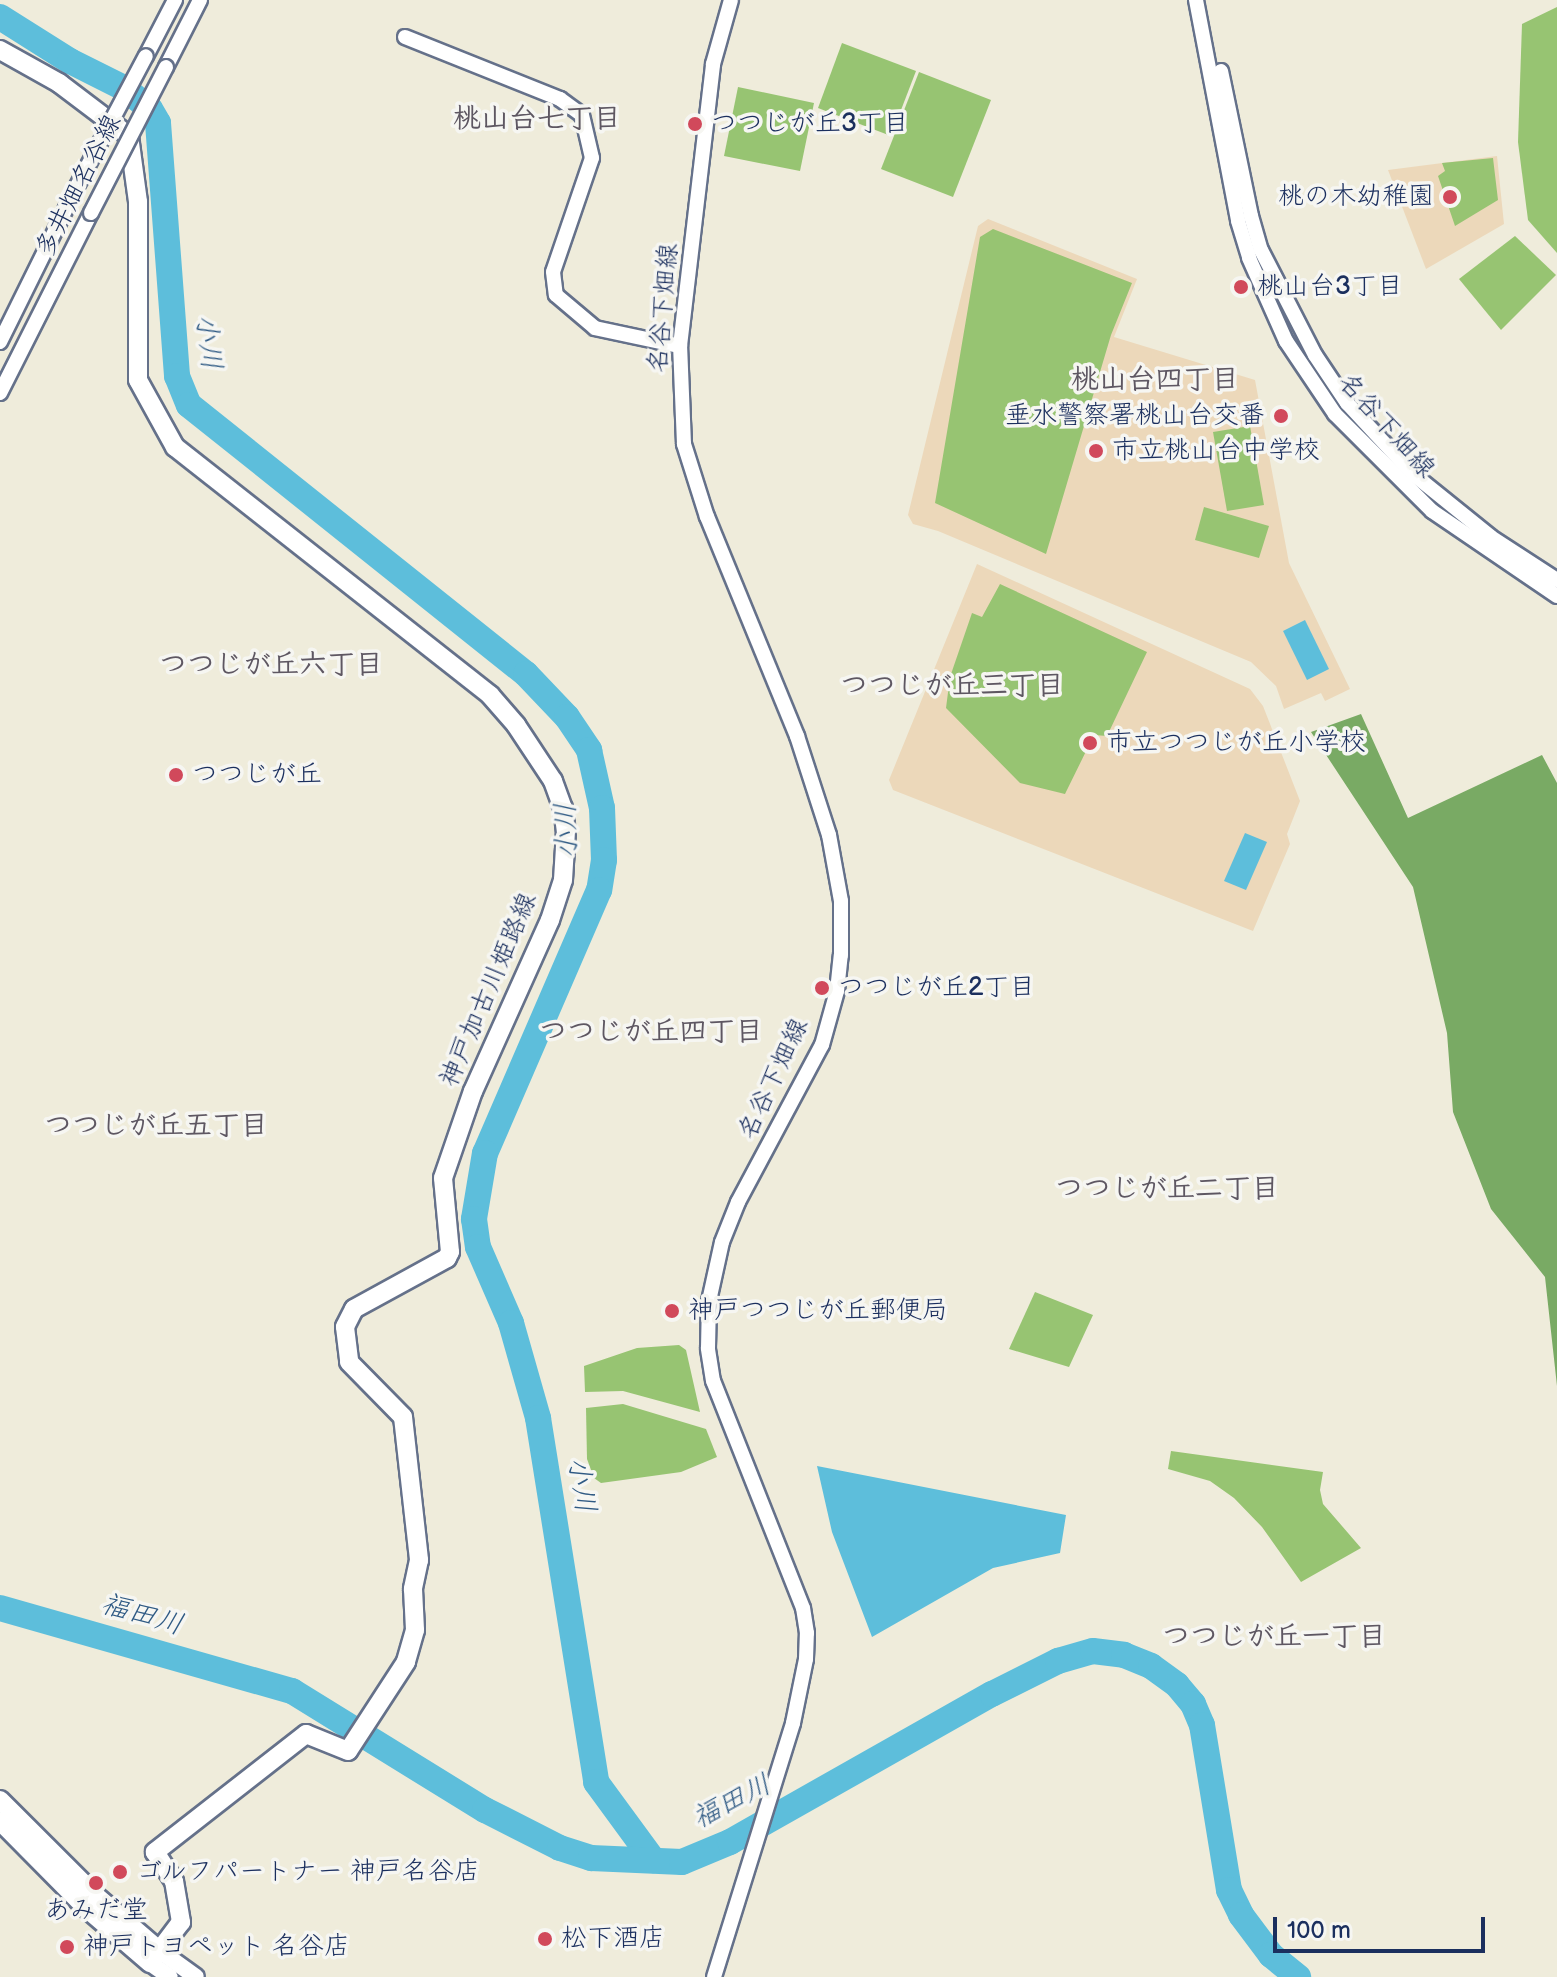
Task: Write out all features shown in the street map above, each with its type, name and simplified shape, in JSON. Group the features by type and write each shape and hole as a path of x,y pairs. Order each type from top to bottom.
{"main road":[{"name":"神戸加古川姫路線","path":"0,50 59,83 129,136 138,202 138,380 175,447 490,695 516,725 553,781 563,808 566,857 563,880 550,920 473,1091 443,1178 450,1252 447,1258 354,1309 345,1327 349,1362 403,1417 419,1560 413,1589 415,1630 406,1662 348,1751 306,1734 155,1852 155,1858 174,1881 181,1922 155,1957"},
{"path":"0,1800 155,1957 170,1977"},
{"path":"0,1821 86,1908 155,1957 196,1977"}],"street":[{"name":"多井畑名谷線","path":"0,342 76,188 175,0"},
{"name":"多井畑名谷線","path":"0,393 200,0"},
{"name":"名谷下畑線","path":"714,1977 793,1723 806,1659 803,1608 713,1381 708,1348 709,1301 722,1242 738,1202 822,1045 837,991 841,901 829,835 797,736 707,517 684,444 680,346 713,64 731,0"},
{"name":"名谷下畑線","path":"1196,0 1238,221 1249,258 1286,341 1335,414 1432,511 1557,596"},
{"name":"名谷下畑線","path":"1206,0 1254,227 1285,301 1315,355 1347,403 1413,474 1491,537 1557,580"},
{"path":"405,37 560,99 582,115 592,158 553,272 556,295 595,328 680,346"}],"shaded area":[{"name":"桃の木幼稚園","path":"1497,156 1504,224 1426,269 1388,170"},
{"name":"市立桃山台中学校","path":"988,219 1137,279 1114,337 1255,380 1289,563 1350,689 1325,701 1321,693 1284,709 1276,686 1251,662 938,531 913,524 908,515 978,226"},
{"name":"市立つつじが丘小学校","path":"977,564 1250,689 1263,706 1300,801 1287,834 1290,844 1253,931 893,790 889,780"}],"green space":[{"path":"1557,7 1557,253 1528,220 1518,142 1522,24"},
{"path":"842,43 916,71 891,136 818,108"},
{"path":"919,72 991,100 953,197 881,169"},
{"path":"738,87 814,103 800,171 724,156"},
{"path":"1493,158 1498,200 1455,226 1438,176 1445,171 1442,163"},
{"path":"993,229 1132,283 1111,335 1046,554 935,503 980,237"},
{"path":"1515,236 1556,275 1501,330 1459,279"},
{"path":"1250,426 1264,505 1227,511 1213,432"},
{"path":"1204,507 1269,526 1259,558 1195,540"},
{"path":"1000,584 1147,652 1107,736 1094,735 1065,794 1020,783 946,708 950,677 972,613 982,617"},
{"path":"1361,714 1408,818 1542,755 1557,783 1557,1386 1545,1277 1491,1209 1453,1112 1447,1033 1413,887 1311,732"},
{"path":"1035,1292 1093,1315 1069,1367 1009,1349"},
{"path":"679,1345 686,1350 700,1412 623,1391 585,1392 584,1366 637,1348"},
{"path":"623,1404 706,1429 717,1457 681,1472 601,1483 594,1478 587,1459 586,1408"},
{"path":"1171,1451 1323,1472 1320,1490 1323,1504 1361,1548 1301,1582 1262,1527 1234,1498 1210,1481 1168,1469"}],"water":[{"path":"1305,620 1329,669 1307,680 1283,631"},
{"path":"1245,833 1267,842 1246,890 1224,881"},
{"path":"817,1466 1066,1515 1060,1553 993,1568 872,1637 832,1532"}],"waterway":[{"name":"小川","path":"0,17 70,61 124,88 150,109 158,123 177,376 189,405 526,674 567,717 589,750 602,808 604,860 599,890 485,1153 474,1219 478,1247 511,1323 538,1418 596,1782 653,1860"},
{"name":"福田川","path":"0,1608 292,1691 485,1810 560,1848 591,1858 682,1862 730,1842 992,1694 1058,1661 1093,1651 1124,1655 1151,1666 1177,1685 1193,1704 1202,1725 1229,1890 1241,1915 1271,1955 1298,1977"}],"place":[{"name":"つつじが丘3丁目","path":"695,124"},
{"name":"桃の木幼稚園","path":"1450,197"},
{"name":"桃山台3丁目","path":"1241,287"},
{"name":"垂水警察署桃山台交番","path":"1281,416"},
{"name":"市立桃山台中学校","path":"1096,451"},
{"name":"市立つつじが丘小学校","path":"1090,743"},
{"name":"つつじが丘","path":"176,775"},
{"name":"つつじが丘2丁目","path":"822,988"},
{"name":"神戸つつじが丘郵便局","path":"672,1311"},
{"name":"ゴルフパートナー 神戸名谷店","path":"120,1872"},
{"name":"あみだ堂","path":"96,1883"},
{"name":"松下酒店","path":"545,1939"},
{"name":"神戸トヨペット 名谷店","path":"67,1947"}],"district":[{"name":"桃山台七丁目","path":"537,119"},
{"name":"桃山台四丁目","path":"1155,380"},
{"name":"つつじが丘六丁目","path":"271,665"},
{"name":"つつじが丘三丁目","path":"952,686"},
{"name":"つつじが丘四丁目","path":"651,1032"},
{"name":"つつじが丘五丁目","path":"156,1126"},
{"name":"つつじが丘二丁目","path":"1167,1189"},
{"name":"つつじが丘一丁目","path":"1274,1637"}]}
